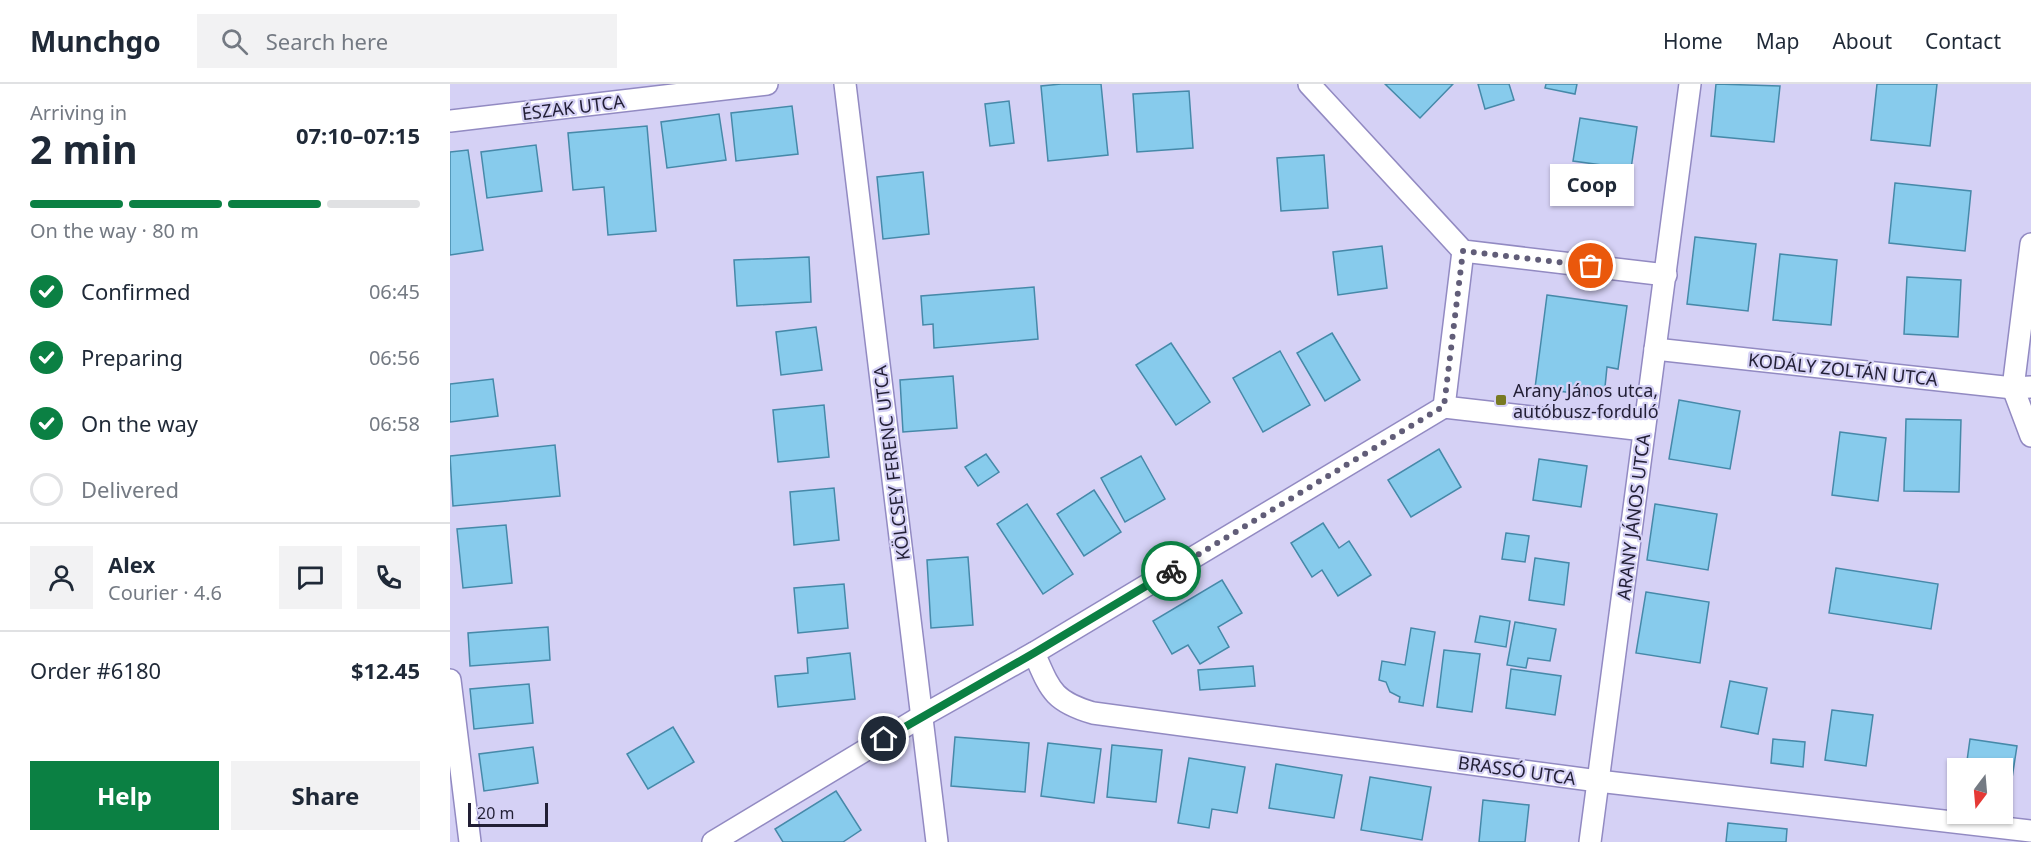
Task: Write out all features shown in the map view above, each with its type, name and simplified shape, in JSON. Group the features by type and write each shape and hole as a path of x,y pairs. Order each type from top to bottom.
{"street":[{"name":"ÉSZAK UTCA","path":"450,121 766,84"},
{"name":"KÖLCSEY FERENC UTCA","path":"844,84 937,842"},
{"path":"1310,84 1463,251 1666,275"},
{"name":"ARANY JÁNOS UTCA","path":"1590,842 1690,84"},
{"path":"2031,244 2022,388 2031,436"},
{"path":"1444,406 1463,251"},
{"name":"KODÁLY ZOLTÁN UTCA","path":"1655,349 2022,388"},
{"path":"713,842 922,716 1034,653 1444,406 1644,430"},
{"name":"BRASSÓ UTCA","path":"1034,653 1057,696 1071,706 1093,713 1598,781 2031,831"},
{"path":"450,680 470,842"}],"building":[{"path":"1101,84 1108,155 1048,161 1041,86"},
{"path":"1385,84 1453,84 1420,118"},
{"path":"1478,84 1509,84 1514,100 1485,109"},
{"path":"1546,84 1577,84 1575,94 1545,88"},
{"path":"1716,84 1780,86 1774,142 1711,136"},
{"path":"1877,84 1937,84 1930,146 1871,140"},
{"path":"1189,91 1193,148 1137,152 1133,94"},
{"path":"1009,101 1014,143 990,146 985,104"},
{"path":"792,106 798,154 736,161 731,113"},
{"path":"719,114 726,160 667,168 661,122"},
{"path":"1580,118 1637,127 1631,169 1573,161"},
{"path":"647,126 656,231 608,235 604,187 573,190 568,133"},
{"path":"536,145 542,191 487,198 481,152"},
{"path":"468,150 483,250 450,255 450,152"},
{"path":"1324,155 1328,208 1281,211 1277,158"},
{"path":"923,172 929,234 883,239 877,177"},
{"path":"1895,183 1971,191 1965,251 1889,243"},
{"path":"1695,237 1756,244 1748,311 1687,304"},
{"path":"1382,246 1387,288 1338,295 1333,252"},
{"path":"1780,254 1837,260 1831,325 1773,320"},
{"path":"809,257 811,302 737,306 734,260"},
{"path":"1907,277 1961,280 1958,337 1904,334"},
{"path":"1034,287 1038,339 934,348 933,324 923,325 921,296"},
{"path":"1547,295 1627,306 1618,369 1607,367 1604,397 1535,388"},
{"path":"816,327 822,370 781,375 776,332"},
{"path":"1332,333 1360,380 1325,401 1297,353"},
{"path":"1171,343 1210,402 1176,425 1136,365"},
{"path":"1280,351 1310,405 1263,432 1233,378"},
{"path":"953,376 957,428 903,432 900,380"},
{"path":"493,379 498,416 450,422 450,384"},
{"path":"1679,400 1740,411 1730,469 1669,459"},
{"path":"824,405 829,457 778,462 773,410"},
{"path":"1906,419 1961,420 1959,492 1904,491"},
{"path":"1840,432 1886,438 1878,501 1832,495"},
{"path":"555,445 560,496 453,506 450,456"},
{"path":"1439,449 1461,487 1411,517 1388,480"},
{"path":"986,454 999,472 978,486 965,467"},
{"path":"1141,456 1165,499 1125,522 1101,478"},
{"path":"1539,459 1587,466 1581,507 1533,500"},
{"path":"834,488 839,540 794,545 790,492"},
{"path":"1094,490 1121,532 1084,556 1057,514"},
{"path":"1027,504 1073,574 1043,594 997,524"},
{"path":"1655,504 1717,514 1708,570 1647,560"},
{"path":"1323,523 1339,548 1349,541 1371,575 1338,596 1322,570 1312,577 1291,543"},
{"path":"506,525 512,583 463,588 457,529"},
{"path":"1506,533 1529,536 1525,562 1502,559"},
{"path":"968,557 973,625 931,628 927,560"},
{"path":"1535,558 1569,563 1564,605 1529,600"},
{"path":"1836,568 1938,584 1931,629 1829,613"},
{"path":"1222,580 1242,613 1218,627 1229,647 1200,664 1188,645 1172,654 1153,621"},
{"path":"844,584 848,628 798,633 794,588"},
{"path":"1646,592 1709,602 1700,663 1636,653"},
{"path":"1480,616 1510,621 1506,647 1475,642"},
{"path":"1515,622 1556,629 1550,661 1528,658 1526,668 1507,665"},
{"path":"548,627 550,660 470,666 468,633"},
{"path":"1411,628 1435,632 1423,706 1399,702 1400,697 1390,692 1386,682 1379,680 1382,661 1405,665"},
{"path":"1444,650 1480,654 1472,712 1437,707"},
{"path":"850,653 855,699 778,707 775,676 808,673 807,658"},
{"path":"1253,666 1255,686 1200,690 1198,670"},
{"path":"1511,669 1561,676 1555,715 1506,708"},
{"path":"1730,681 1767,688 1758,734 1721,727"},
{"path":"529,684 533,723 474,729 470,689"},
{"path":"1832,710 1873,715 1866,766 1825,760"},
{"path":"673,727 694,762 648,789 627,754"},
{"path":"955,737 1029,743 1025,792 951,786"},
{"path":"1773,739 1805,742 1803,767 1771,763"},
{"path":"1970,739 2017,746 2013,772 2013,758 1967,758"},
{"path":"1048,743 1101,749 1094,803 1041,796"},
{"path":"1112,745 1162,750 1156,802 1107,797"},
{"path":"533,747 538,783 484,791 479,754"},
{"path":"1189,758 1245,767 1237,813 1212,809 1209,828 1178,823"},
{"path":"1276,764 1342,775 1334,818 1269,808"},
{"path":"1370,777 1431,787 1422,840 1361,830"},
{"path":"836,791 861,830 843,842 783,842 775,829"},
{"path":"1483,800 1529,805 1525,842 1479,842"},
{"path":"1728,823 1787,829 1786,842 1726,842"}],"way so far":[{"path":"1171,571 1444,406 1463,251 1591,266"}],"place":[{"name":"Coop","path":"1591,266"},
{"name":"Arany János utca, autóbusz-forduló","path":"1501,400"}],"route":[{"path":"884,739 1171,571"}]}
